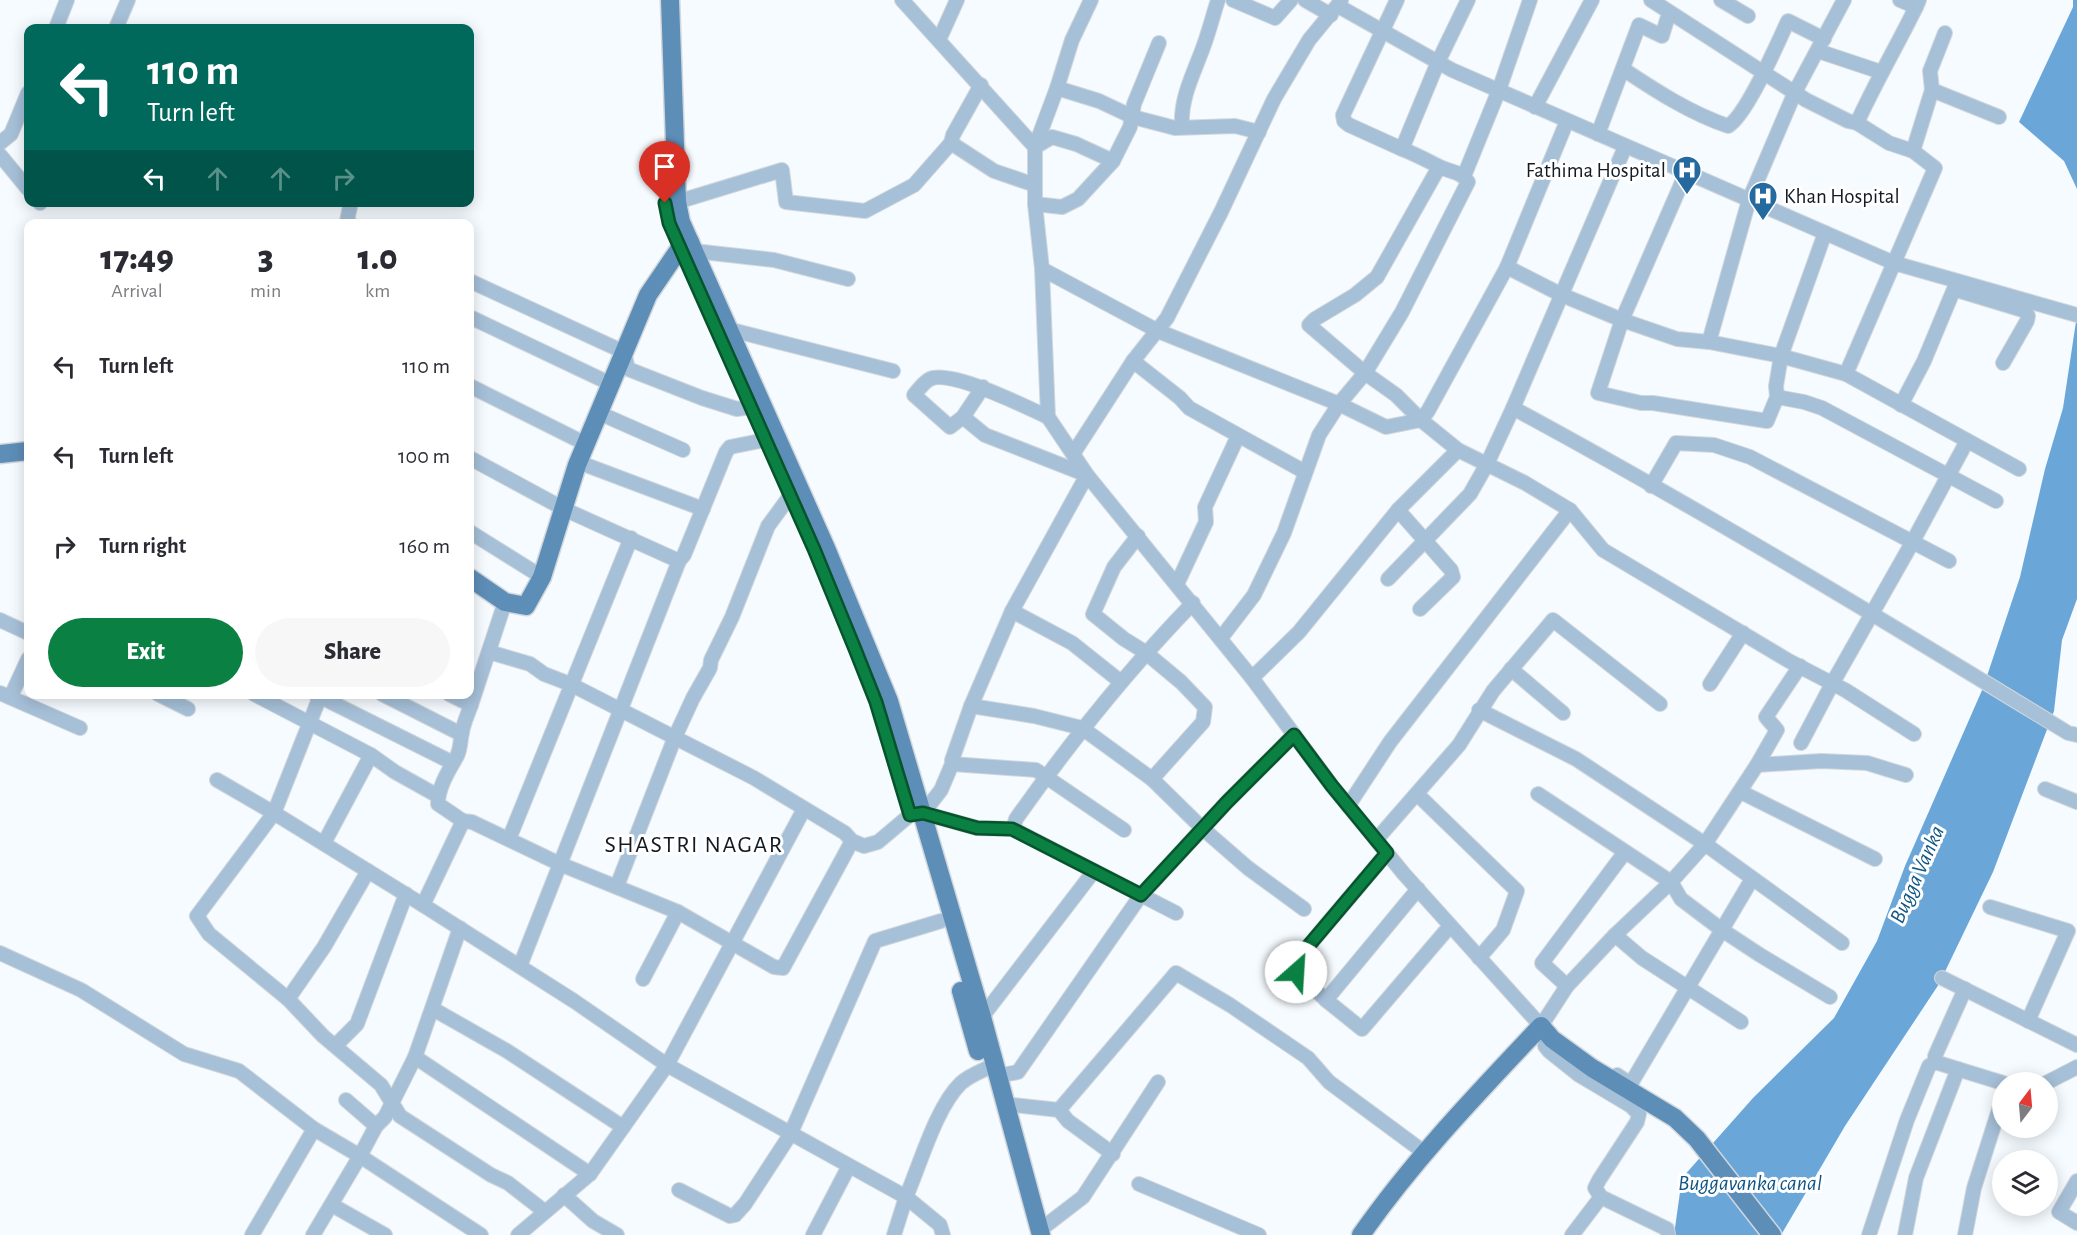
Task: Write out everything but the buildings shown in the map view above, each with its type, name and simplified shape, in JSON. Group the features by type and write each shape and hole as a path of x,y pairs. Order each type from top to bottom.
{"main road":[{"path":"658,0 665,203 669,223 688,247 728,329 826,548 889,701 941,921 1005,1104 1036,1233"},
{"path":"670,0 677,202 688,247 750,407 814,549 876,702 916,814 982,1017 992,1071 1036,1233"},
{"path":"474,581 505,602 526,606 542,577 579,462 648,295 688,247"},
{"path":"0,454 24,451"},
{"path":"1361,1235 1384,1202 1458,1114 1544,1029 1552,1039 1592,1068 1675,1118 1697,1139 1772,1235"}],"street":[{"path":"58,24 68,0"},
{"path":"118,24 128,0"},
{"path":"902,0 1035,147"},
{"path":"939,40 957,0"},
{"path":"1048,417 1042,269 1035,204 1035,147 1072,40 1091,0"},
{"path":"1182,126 1181,116 1190,81 1207,38 1218,0"},
{"path":"1233,0 1275,18 1291,0"},
{"path":"1305,0 1337,7 1438,62 1498,91 1825,233 1893,266 1954,289 2026,311 2027,321 2003,363"},
{"path":"1221,638 1254,596 1284,533 1319,435 1339,404 1365,373 1402,312 1468,182 1464,176 1439,167 1344,121 1343,115 1398,0"},
{"path":"1402,149 1438,62 1468,0"},
{"path":"1464,176 1498,91 1530,0"},
{"path":"1535,107 1592,0"},
{"path":"1651,0 1806,100 1848,121 1857,123 1889,143 1913,151 1935,168 1846,374"},
{"path":"1721,0 1748,16"},
{"path":"1709,342 1749,200 1796,92 1844,0"},
{"path":"1857,123 1917,3 1900,0"},
{"path":"1073,454 1133,361 1167,318 1221,212 1274,99 1309,40 1337,7"},
{"path":"1598,134 1639,25 1662,36 1669,13"},
{"path":"1623,69 1666,97 1710,120 1728,126 1740,115 1788,21 1821,45 1881,72"},
{"path":"1913,151 1932,90 1930,71 1945,33"},
{"path":"1035,204 1062,207 1078,199 1113,161 1130,127 1134,104 1159,43"},
{"path":"677,202 782,170 786,202 865,211 914,185 951,143 953,135 981,85"},
{"path":"1057,88 1099,101 1133,117 1175,128 1235,126 1259,132"},
{"path":"1932,90 1999,117"},
{"path":"0,142 11,134 24,114"},
{"path":"1042,269 1158,331 1339,404 1386,427 1421,420 1507,267 1567,121"},
{"path":"1035,147 1052,137 1076,144 1113,161"},
{"path":"951,143 994,171 1035,185"},
{"path":"1388,579 1470,494 1487,464 1625,147"},
{"path":"0,155 24,184"},
{"path":"1439,167 1377,277 1355,296 1309,325 1365,373 1396,395 1421,420 1458,450 1525,483 1570,510 1603,550 1832,684 1914,735"},
{"path":"1686,173 1622,320 1598,393 1641,403 1767,421 1777,398 1776,386 1781,356 1825,233"},
{"path":"688,247 774,260 848,279"},
{"path":"1893,266 2077,315"},
{"path":"1507,267 1562,295 1622,320 1677,339 1709,342 1781,356 1846,374 2019,469"},
{"path":"474,283 624,352 628,369 729,407 737,409 750,407"},
{"path":"1901,405 1924,361 1954,289"},
{"path":"474,318 611,384"},
{"path":"728,329 893,371"},
{"path":"1133,361 1180,398 1189,408 1305,472"},
{"path":"983,387 963,417 950,427 914,395 930,379 940,377 983,387 1048,417 1087,475 1221,638 1348,806 1418,890 1544,1029 1560,1036 1632,1082 1752,879"},
{"path":"474,388 586,444"},
{"path":"1777,398 1822,408 1996,501"},
{"path":"1513,408 1601,456 1872,614 2068,733 2077,735"},
{"path":"599,413 683,450"},
{"path":"963,417 985,435 1087,475"},
{"path":"1177,584 1206,522 1205,507 1238,436"},
{"path":"520,966 679,561 684,555 726,452 730,447 765,440"},
{"path":"1802,743 1832,684 1967,441"},
{"path":"1651,486 1676,443 1714,445 1750,457 1949,561"},
{"path":"1252,678 1299,632 1398,510 1458,450"},
{"path":"474,460 564,508 679,561"},
{"path":"579,462 703,509"},
{"path":"489,652 530,664 544,674 570,684 754,778 845,833 852,841 864,846 878,842 916,814 941,790 971,706 1012,611 1087,475"},
{"path":"617,886 675,737 710,668 711,660 732,617 768,526 790,496"},
{"path":"1398,510 1450,570 1453,577 1420,609"},
{"path":"1348,806 1390,742 1570,510"},
{"path":"474,534 542,577"},
{"path":"1138,536 1114,567 1093,614 1124,639 1145,652 1181,682 1205,707 1203,722 1152,778"},
{"path":"509,839 631,538"},
{"path":"474,696 505,602"},
{"path":"1012,829 1016,819 1082,728 1145,652 1193,603"},
{"path":"1012,611 1072,643 1121,682"},
{"path":"0,620 24,631"},
{"path":"1376,840 1459,745 1479,710 1510,669 1553,620 1660,704"},
{"path":"1710,684 1743,633"},
{"path":"24,665 5,694 80,728"},
{"path":"1668,1235 1668,1228 1601,1197 1595,1188 1637,1122 1639,1114 1580,1075 1549,1051 1545,1046 1544,1029 1567,986 1615,935 1671,882 1705,844 1741,792 1778,730 1766,717 1800,666"},
{"path":"1510,669 1563,713"},
{"path":"168,699 188,709"},
{"path":"263,699 371,755 395,772 438,796"},
{"path":"317,699 310,724 274,813 197,916 209,934 288,999 323,1036 381,1085 400,1116 491,1175 508,1183 544,1211"},
{"path":"326,699 451,762"},
{"path":"392,699 461,734"},
{"path":"459,699 471,705"},
{"path":"473,699 461,734 462,740 457,756 451,762 438,796 438,804 463,821 472,822 560,864 678,912 774,967 783,968 852,841"},
{"path":"971,706 1034,716 1082,728 1152,778 1202,828 1248,867 1304,909"},
{"path":"1479,710 1576,759 1705,844 1842,943"},
{"path":"894,1235 906,1197 942,1111 962,1082 992,1071 1018,1072 1141,895 1202,828 1294,735"},
{"path":"324,843 371,755"},
{"path":"1757,765 1821,761 1867,763 1906,775"},
{"path":"952,764 1036,770 1047,775 1124,830"},
{"path":"217,780 324,843 460,928 667,1065 906,1197 940,1225 943,1235"},
{"path":"2045,789 2077,802"},
{"path":"1741,792 1875,859"},
{"path":"1417,794 1516,891 1503,930 1479,958"},
{"path":"1538,794 1671,882 1681,899 1722,930 1830,997"},
{"path":"526,1233 544,1211 590,1174 667,1065 804,809"},
{"path":"916,814 977,828 1012,829 1176,914"},
{"path":"423,905 463,821"},
{"path":"1567,986 1542,963 1625,852"},
{"path":"1387,853 1294,963 1296,972 1358,1028 1364,1028 1450,926"},
{"path":"288,999 324,947 368,871"},
{"path":"982,1017 1094,871"},
{"path":"1326,1000 1418,890"},
{"path":"336,1045 357,1024 406,894"},
{"path":"1990,907 2068,931 2028,1021"},
{"path":"643,979 678,912"},
{"path":"679,1190 720,1213 735,1215 745,1204 790,1133 875,941 941,921"},
{"path":"314,1235 376,1126 385,1117 415,1057 460,928"},
{"path":"1615,935 1642,958 1741,1022"},
{"path":"0,953 81,990 184,1054 239,1071 314,1129 360,1156 481,1235"},
{"path":"1059,1110 1176,973 1230,1005 1308,1058 1329,1082 1425,1153"},
{"path":"1942,978 2077,1045"},
{"path":"1935,1062 1935,1056 1965,989"},
{"path":"433,1009 507,1051 623,1127"},
{"path":"415,1057 590,1174"},
{"path":"1935,1062 1992,1080"},
{"path":"1869,1235 1907,1120 1929,1066 1935,1062"},
{"path":"2058,1077 2077,1067"},
{"path":"1905,1235 1916,1178 1958,1069"},
{"path":"1036,1233 1083,1197 1158,1082"},
{"path":"346,1100 376,1126"},
{"path":"1005,1104 1059,1110 1068,1121 1113,1154"},
{"path":"252,1235 314,1129"},
{"path":"1965,1235 1974,1188 1992,1131"},
{"path":"813,1235 849,1166"},
{"path":"2077,1181 2059,1212 2077,1223"},
{"path":"1139,1184 1259,1235"},
{"path":"564,1195 593,1221 617,1235"},
{"path":"1572,1235 1601,1197"},
{"path":"332,1205 385,1235"}],"water":[{"path":"2073,0 2077,0 2077,189 2064,161 2019,122 2073,7"},
{"name":"Buggavanka canal","path":"2077,315 2077,599 2062,640 2054,711 1993,872 1939,984 1845,1126 1781,1235 1674,1235 1682,1178 1753,1098 1834,1018 1877,941 1905,866 1983,688 2020,577 2045,469 2063,408"}],"place":[{"name":"Fathima Hospital","path":"1687,196"},
{"name":"Khan Hospital","path":"1763,222"}],"district":[{"name":"SHASTRI NAGAR","path":"694,844"}],"route":[{"path":"665,203 669,223 814,549 855,649 876,702 910,815 923,813 977,828 1012,829 1141,895 1202,828 1294,735 1387,853 1294,963 1296,972"}],"water label":[{"name":"Bugga Vanka","path":"1916,874"}]}
